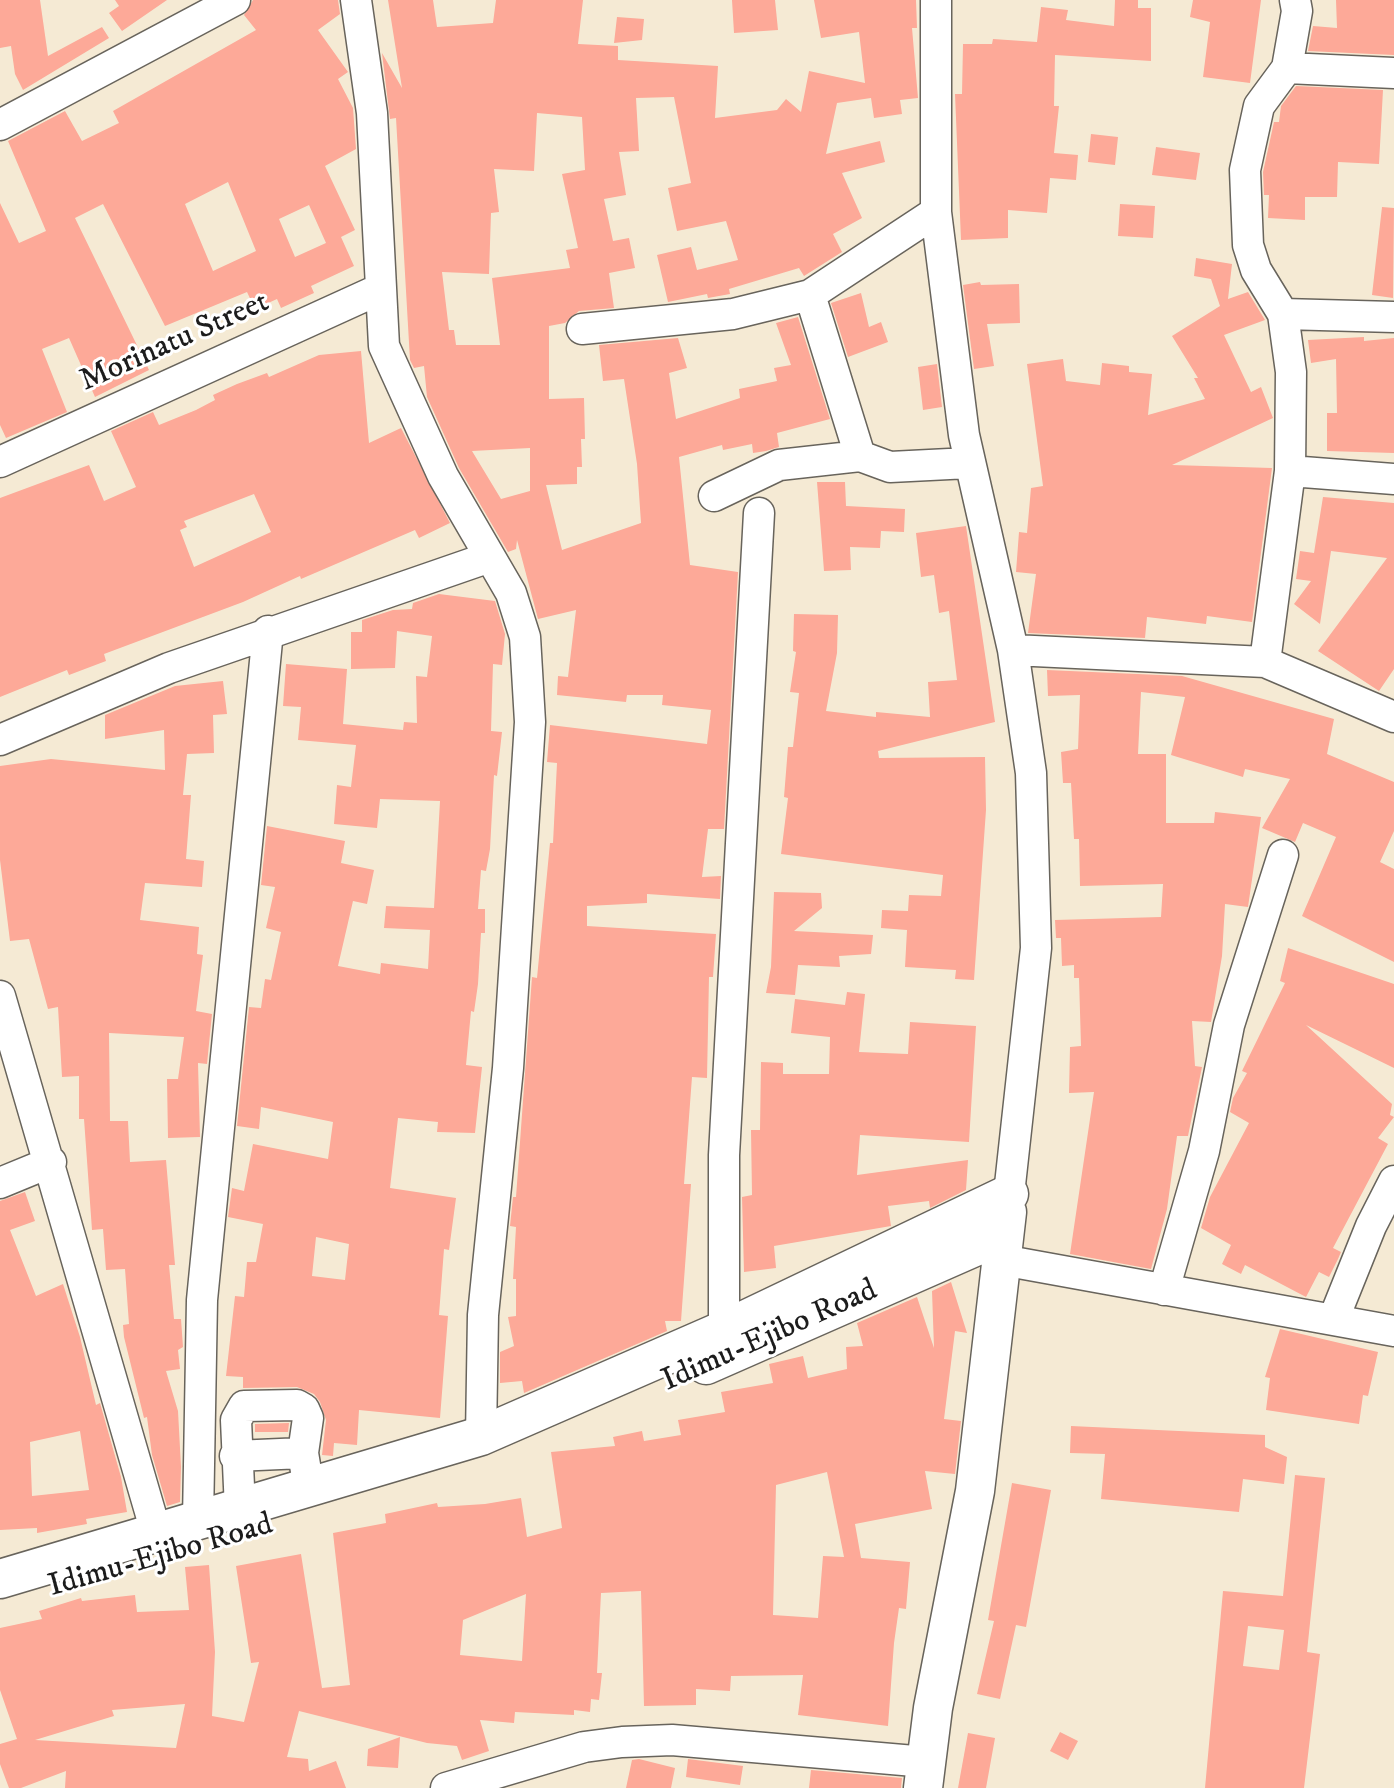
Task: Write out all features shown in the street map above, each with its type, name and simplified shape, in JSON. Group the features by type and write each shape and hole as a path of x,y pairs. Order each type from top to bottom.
{"main road":[{"name":"Idimu-Ejibo Road","path":"0,1579 198,1520 260,1512 494,1456 535,1425 724,1330 1009,1194"},
{"path":"924,1775 975,1491 1009,1194"},
{"name":"Idimu-Ejibo Road","path":"0,1605 168,1553 260,1512 306,1471 535,1425 1003,1247"}],"street":[{"path":"0,125 235,0"},
{"path":"356,0 372,113 384,346 443,476 511,593 525,637 530,722 508,1068 483,1315 481,1436"},
{"path":"936,0 936,212 969,463 1013,650 1031,773 1036,948 1009,1194"},
{"path":"1265,662 1290,471 1291,372 1283,314 1256,270 1248,245 1245,170 1259,106 1287,68 1297,11 1295,0"},
{"path":"1287,68 1394,73"},
{"path":"582,329 733,314 810,295 936,212"},
{"name":"Morinatu Street","path":"0,462 380,289"},
{"path":"810,295 860,456"},
{"path":"1283,314 1394,317"},
{"path":"714,496 779,465 860,456 890,467 969,463"},
{"path":"1290,471 1394,479"},
{"path":"724,1330 724,1155 759,513"},
{"path":"0,740 169,668 268,631 490,557"},
{"path":"198,1520 202,1300 268,631"},
{"path":"1013,650 1265,662 1394,717"},
{"path":"1164,1290 1204,1151 1229,1025 1283,855"},
{"path":"0,996 51,1162 156,1532"},
{"path":"0,1183 51,1162"},
{"path":"1334,1318 1371,1226 1394,1181"},
{"path":"1003,1247 1164,1290 1394,1331"},
{"path":"235,1456 306,1471 308,1418 304,1409 297,1405 244,1406 236,1420 235,1456 260,1512"},
{"path":"446,1788 584,1747 672,1740 924,1775"}],"building":[{"path":"0,0 40,0 48,56 102,27 109,38 23,90 15,74 11,46 0,48"},
{"path":"115,0 167,0 122,31 109,13 119,6"},
{"path":"253,0 338,0 340,14 318,30 348,72 338,79 353,108 356,149 325,166 355,230 341,237 354,266 311,286 314,293 281,308 277,299 255,309 247,292 165,326 103,204 75,218 149,370 95,397 69,338 42,349 67,412 6,438 0,425 0,203 19,243 46,231 8,141 65,111 82,141 119,123 113,111 256,30 244,15","holes":["228,182 256,251 213,271 185,204","309,205 326,243 295,257 279,219"]},
{"path":"388,0 433,0 437,27 493,23 496,0 583,0 578,44 618,46 618,60 718,66 715,118 777,110 786,99 801,112 809,71 865,83 859,32 821,38 814,0 916,0 917,28 912,28 918,98 900,100 902,114 874,118 871,98 837,103 826,154 880,141 885,162 842,173 862,218 833,234 842,252 804,276 799,268 729,289 730,294 708,298 707,294 668,302 657,255 691,247 697,270 738,260 726,221 677,231 668,188 691,183 674,97 636,98 639,151 619,152 626,195 604,199 613,241 629,238 635,268 609,273 614,308 579,311 565,323 549,326 549,399 584,398 585,439 581,439 582,467 577,467 577,484 546,485 562,550 641,523 637,464 624,379 603,381 599,345 678,338 687,368 669,373 676,419 740,398 739,389 777,381 774,368 791,365 776,323 798,317 830,419 777,433 779,447 766,451 753,453 752,444 723,450 722,445 679,457 690,565 738,572 724,829 708,829 702,877 721,876 720,899 647,894 647,903 587,906 587,926 716,934 713,977 709,977 707,1078 692,1077 684,1184 691,1184 681,1321 665,1321 667,1331 524,1393 522,1381 500,1383 500,1352 514,1346 508,1317 516,1316 516,1279 513,1279 516,1227 510,1226 513,1197 516,1197 532,977 537,978 550,843 553,843 557,763 547,762 550,725 707,744 711,710 662,705 663,695 627,695 626,702 557,695 558,676 568,677 576,610 538,619 517,540 516,549 508,552 459,468 427,397 424,366 414,368 410,360 396,118 390,119 382,53 402,88","holes":["537,113 582,117 585,170 562,174 578,248 566,250 570,268 492,278 500,345 456,345 454,330 449,330 442,272 489,274 491,213 499,212 494,169 534,171","530,448 530,491 501,499 472,451"]},
{"path":"732,0 775,0 778,30 734,33"},
{"path":"1115,0 1138,0 1138,8 1151,8 1151,61 1055,55 1054,106 1059,106 1054,153 1078,155 1076,180 1050,178 1047,213 1008,210 1008,238 961,240 955,94 962,94 963,44 992,44 993,39 1037,42 1041,7 1068,10 1066,20 1114,26"},
{"path":"1193,0 1261,0 1250,83 1203,77 1210,22 1190,17"},
{"path":"1336,0 1394,0 1394,55 1308,51 1313,26 1337,28"},
{"path":"617,17 644,19 642,40 614,43"},
{"path":"1296,86 1383,90 1379,164 1338,162 1337,197 1305,197 1305,220 1268,218 1269,195 1264,195 1263,172 1274,122 1279,122 1281,106"},
{"path":"1091,134 1118,137 1115,165 1088,162"},
{"path":"1156,147 1200,153 1196,180 1152,175"},
{"path":"1120,204 1155,206 1153,238 1118,236"},
{"path":"1382,207 1394,208 1393,298 1372,295"},
{"path":"1196,258 1232,264 1228,299 1248,292 1265,320 1224,335 1251,392 1261,387 1273,418 1172,465 1272,468 1252,622 1207,616 1206,624 1147,617 1145,638 1028,633 1036,574 1016,572 1019,532 1027,533 1031,488 1043,486 1027,364 1063,359 1066,381 1100,385 1102,363 1129,366 1129,372 1152,374 1148,415 1205,399 1194,378 1198,378 1172,336 1220,306 1211,279 1194,276"},
{"path":"980,282 981,285 1019,284 1020,323 987,324 994,366 974,369 963,285"},
{"path":"861,293 869,327 881,322 888,342 848,357 831,303"},
{"path":"1364,337 1364,341 1394,338 1394,453 1327,451 1327,413 1337,413 1336,359 1311,363 1308,340"},
{"path":"361,351 369,443 401,428 450,523 419,538 415,530 301,579 300,576 243,602 104,654 106,661 69,675 67,670 0,697 0,498 89,465 104,501 136,487 111,431 153,412 159,425 196,410 215,400 213,395 237,384 267,373 269,377 319,355","holes":["254,494 271,532 194,567 180,530 187,527 184,521"]},
{"path":"937,364 942,407 923,410 918,367"},
{"path":"817,482 845,482 846,506 905,509 904,532 881,531 880,548 850,547 851,570 824,571"},
{"path":"1323,497 1394,503 1394,669 1379,691 1318,651 1387,558 1331,551 1320,624 1294,604 1311,581 1296,579 1300,551 1314,553"},
{"path":"966,526 995,722 878,751 879,758 985,757 986,810 974,980 955,979 956,970 905,967 907,930 881,928 882,910 908,911 909,895 941,896 943,875 781,854 788,798 784,797 788,747 793,747 799,693 790,692 796,652 793,651 794,614 838,615 837,653 826,711 876,717 876,712 930,717 928,682 957,680 949,611 939,613 934,575 921,577 916,533"},
{"path":"439,594 495,601 505,634 502,665 493,664 491,731 502,732 497,776 494,775 490,849 486,871 481,870 478,909 485,909 485,933 481,933 478,984 474,1012 471,1011 466,1065 482,1067 475,1133 437,1132 438,1122 398,1118 390,1188 456,1198 449,1250 444,1249 439,1315 448,1316 440,1418 359,1410 357,1445 334,1443 333,1456 322,1455 326,1420 314,1394 297,1387 243,1388 243,1377 226,1376 235,1296 244,1297 247,1262 256,1262 263,1224 228,1217 232,1188 244,1191 253,1144 328,1159 333,1122 261,1107 259,1129 237,1126 249,1007 261,1008 265,979 271,980 281,932 266,928 275,887 261,885 267,826 345,841 341,863 374,870 367,904 353,901 338,966 380,974 381,963 428,969 430,930 384,928 386,906 434,908 440,801 380,799 377,828 334,824 337,785 351,787 356,745 298,740 301,707 283,706 286,664 347,669 343,724 403,730 404,722 417,723 416,676 427,677 432,636 397,631 395,668 351,669 351,632 362,632 362,620 393,610 412,609 413,603","holes":["316,1237 349,1244 345,1280 312,1276"]},
{"path":"1047,670 1182,676 1334,719 1327,754 1394,782 1394,831 1380,862 1394,869 1394,962 1302,916 1336,837 1303,823 1295,842 1262,828 1290,779 1245,769 1243,777 1171,755 1185,697 1141,692 1138,754 1166,754 1166,823 1214,823 1215,812 1261,817 1248,907 1225,904 1222,956 1211,1022 1192,1021 1195,1066 1202,1067 1188,1136 1177,1136 1167,1209 1151,1269 1070,1254 1094,1092 1069,1093 1070,1047 1081,1046 1079,978 1074,978 1074,965 1062,966 1061,938 1056,938 1055,920 1161,917 1163,884 1080,886 1079,839 1074,839 1071,783 1063,783 1061,752 1078,749 1080,695 1048,696"},
{"path":"223,681 227,714 213,715 214,753 187,754 183,795 191,795 186,859 204,861 202,887 145,883 140,920 199,927 197,954 203,955 196,1011 212,1014 207,1064 198,1063 200,1137 168,1138 167,1079 178,1079 184,1037 109,1033 110,1121 128,1121 130,1162 166,1160 175,1265 169,1265 174,1319 181,1319 183,1347 178,1350 180,1369 166,1371 178,1411 181,1467 180,1502 167,1506 152,1455 147,1417 144,1418 124,1337 123,1325 129,1324 125,1269 106,1270 103,1229 92,1230 84,1119 79,1119 79,1076 62,1077 58,1007 48,1009 29,939 10,941 0,860 0,766 51,759 165,770 164,730 105,739 105,715 175,686"},
{"path":"774,892 821,893 822,908 794,931 873,935 871,954 839,956 840,967 798,965 795,995 766,993 771,967"},
{"path":"1288,948 1394,984 1394,1068 1306,1025 1392,1104 1390,1115 1394,1117 1378,1138 1388,1144 1333,1248 1341,1252 1338,1259 1329,1277 1319,1272 1306,1297 1245,1265 1241,1274 1222,1264 1231,1245 1201,1228 1210,1197 1249,1123 1230,1112 1233,1098 1247,1073 1242,1071 1285,983 1280,981"},
{"path":"847,992 865,994 859,1052 908,1054 910,1022 976,1026 969,1142 860,1135 857,1175 968,1160 966,1190 930,1208 929,1201 888,1206 891,1226 774,1246 776,1268 744,1272 742,1197 752,1195 751,1130 760,1130 761,1062 783,1063 783,1074 829,1074 830,1037 791,1033 795,999 845,1005"},
{"path":"25,1192 35,1221 10,1230 36,1296 63,1284 80,1337 96,1405 100,1403 121,1477 127,1512 86,1519 87,1524 37,1533 37,1528 0,1530 0,1201","holes":["80,1431 89,1490 32,1496 30,1442"]},
{"path":"951,1282 967,1333 955,1331 944,1419 961,1421 955,1474 925,1471 932,1509 855,1524 861,1558 910,1562 906,1609 899,1608 894,1643 888,1726 798,1715 803,1675 731,1676 730,1691 696,1689 696,1705 644,1706 641,1591 601,1593 597,1673 602,1673 599,1700 591,1699 590,1712 574,1710 574,1715 515,1712 514,1723 480,1720 489,1751 462,1760 457,1746 427,1743 299,1711 287,1757 308,1759 309,1771 336,1761 346,1788 65,1788 66,1771 21,1788 9,1788 0,1764 0,1744 17,1739 0,1690 0,1628 42,1619 39,1611 81,1598 82,1601 135,1595 137,1612 189,1610 185,1567 209,1565 215,1652 212,1716 244,1722 259,1662 251,1663 236,1566 301,1554 322,1688 350,1685 333,1533 386,1523 385,1514 437,1503 438,1507 521,1498 527,1537 562,1528 551,1452 615,1446 613,1437 642,1431 644,1441 681,1435 678,1420 725,1412 721,1392 773,1383 769,1364 803,1356 808,1378 847,1369 846,1347 863,1346 857,1323 917,1297 934,1348 932,1291","holes":["827,1472 844,1557 823,1556 818,1618 773,1615 776,1485","526,1594 522,1661 460,1655 463,1620","185,1704 176,1748 35,1740 114,1716 112,1710"]},
{"path":"1280,1329 1378,1352 1368,1396 1363,1395 1359,1424 1266,1410 1270,1378 1265,1377"},
{"path":"289,1423 288,1432 255,1432 255,1424"},
{"path":"1071,1426 1265,1435 1265,1447 1287,1457 1284,1484 1243,1479 1239,1512 1101,1499 1105,1454 1070,1453"},
{"path":"1295,1475 1325,1478 1307,1652 1320,1654 1304,1788 1205,1788 1223,1591 1283,1596","holes":["1248,1626 1284,1630 1279,1670 1243,1666"]},
{"path":"1012,1483 1051,1490 1026,1627 1016,1625 1000,1699 977,1694 994,1621 988,1620"},
{"path":"1060,1732 1078,1741 1068,1760 1050,1751"},
{"path":"968,1733 995,1738 986,1788 958,1788"},
{"path":"400,1737 398,1768 367,1766 368,1749"},
{"path":"688,1759 743,1766 740,1785 686,1777"},
{"path":"632,1760 675,1768 671,1788 626,1788"},
{"path":"811,1770 902,1778 901,1788 809,1788"}]}
